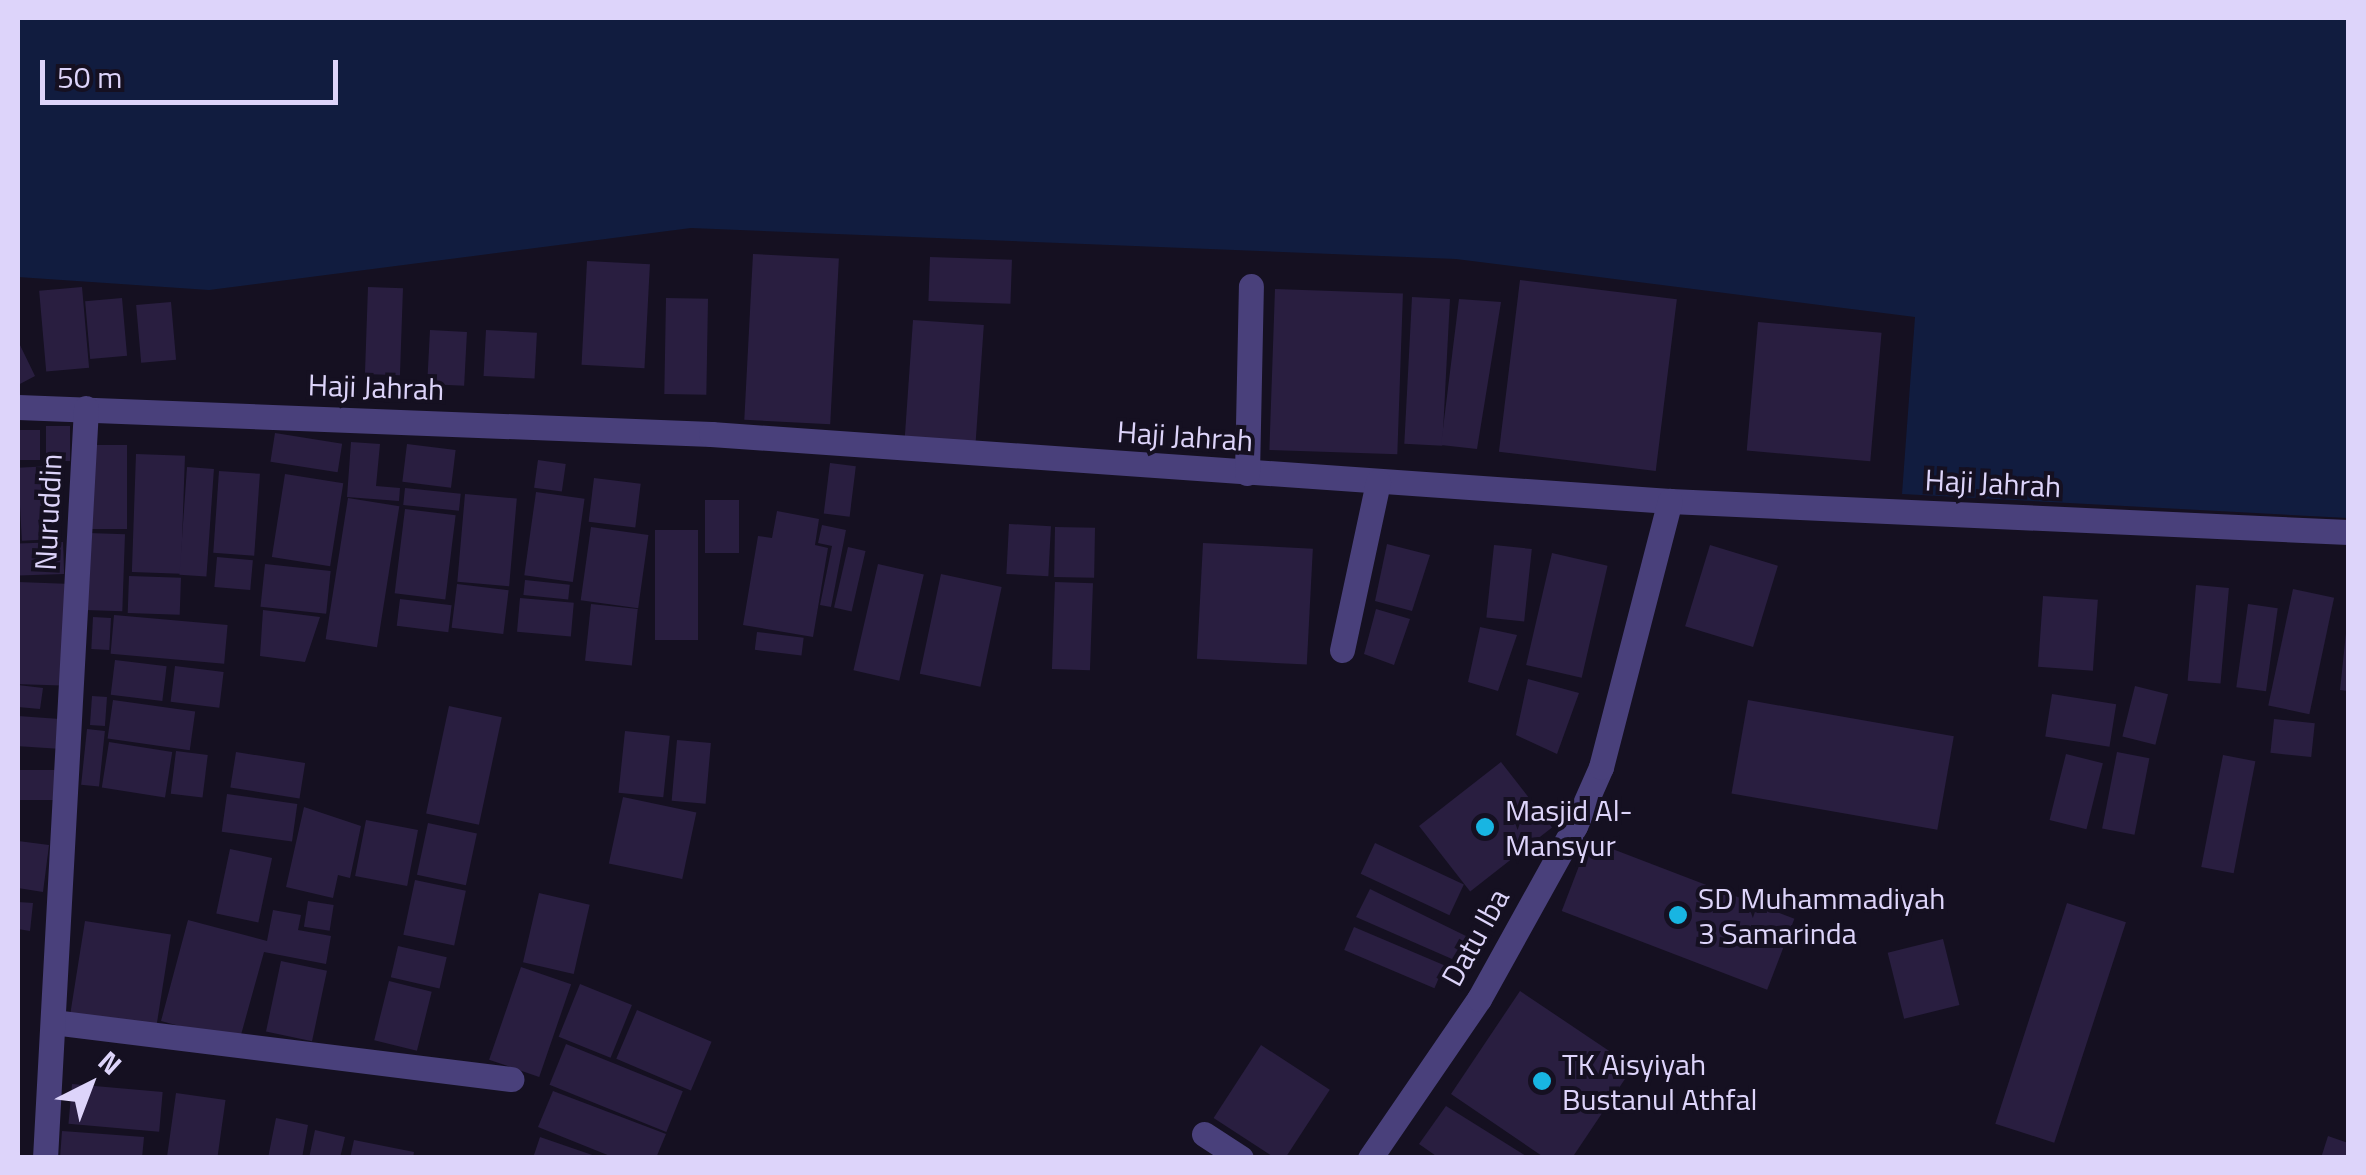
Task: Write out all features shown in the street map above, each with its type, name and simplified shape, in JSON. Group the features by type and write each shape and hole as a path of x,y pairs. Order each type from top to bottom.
{"street":[{"path":"1247,473 1251,286"},
{"name":"Haji Jahrah","path":"18,407 711,434 1670,501 2348,532"},
{"name":"Nuruddin","path":"45,1158 86,408"},
{"path":"1342,650 1378,482"},
{"name":"Datu Iba","path":"1370,1158 1478,999 1575,826 1601,767 1670,501"},
{"path":"53,1022 510,1080"},
{"path":"1204,1134 1242,1158"}],"water":[{"path":"18,18 2348,18 2348,518 1902,494 1915,317 1456,259 691,228 209,290 18,277"}],"building":[{"path":"753,254 839,259 830,424 744,420"},
{"path":"930,257 1012,260 1010,304 928,301"},
{"path":"587,261 650,264 644,368 582,365"},
{"path":"1520,280 1677,299 1656,471 1499,452"},
{"path":"82,287 89,368 46,371 39,291"},
{"path":"368,287 403,288 400,375 365,374"},
{"path":"1275,289 1403,293 1397,454 1269,450"},
{"path":"1412,297 1450,299 1442,446 1404,444"},
{"path":"122,298 127,356 90,359 85,301"},
{"path":"666,298 708,299 706,395 664,394"},
{"path":"1459,299 1501,302 1477,449 1441,445"},
{"path":"171,302 176,360 141,363 136,305"},
{"path":"913,320 984,325 976,442 905,437"},
{"path":"1758,322 1882,333 1870,461 1747,451"},
{"path":"430,330 467,332 464,386 427,384"},
{"path":"486,330 537,333 535,379 484,376"},
{"path":"18,341 35,376 18,385"},
{"path":"46,426 70,426 70,461 46,461"},
{"path":"18,430 40,430 40,460 18,460"},
{"path":"275,433 342,444 338,472 270,462"},
{"path":"351,442 380,444 376,486 400,488 399,501 347,497"},
{"path":"407,444 456,450 451,488 402,482"},
{"path":"90,445 127,445 127,529 90,529"},
{"path":"136,454 185,456 181,574 132,572"},
{"path":"538,460 566,464 562,492 534,488"},
{"path":"830,463 856,466 850,517 824,514"},
{"path":"52,466 56,539 22,541 18,468"},
{"path":"187,467 214,469 206,577 179,575"},
{"path":"219,471 260,474 254,556 213,553"},
{"path":"285,474 343,483 330,566 272,557"},
{"path":"594,478 641,484 635,527 589,522"},
{"path":"405,488 461,494 459,511 403,505"},
{"path":"536,492 585,499 573,582 524,575"},
{"path":"465,494 517,499 509,586 457,582"},
{"path":"348,498 399,506 377,647 326,639"},
{"path":"705,500 739,500 739,553 705,553"},
{"path":"405,509 456,515 445,600 395,593"},
{"path":"777,511 819,519 815,545 828,548 813,637 743,625 758,536 772,538"},
{"path":"1009,524 1051,526 1048,576 1006,574"},
{"path":"822,525 846,530 831,607 820,605 832,546 818,543"},
{"path":"591,527 648,535 638,608 581,600"},
{"path":"1055,527 1095,528 1094,578 1054,577"},
{"path":"655,530 698,530 698,640 655,640"},
{"path":"88,533 125,534 122,611 85,610"},
{"path":"63,542 64,574 19,576 18,544"},
{"path":"1203,543 1313,549 1307,665 1197,659"},
{"path":"1387,544 1430,555 1412,611 1375,601"},
{"path":"1494,545 1532,549 1524,622 1486,618"},
{"path":"1710,545 1778,566 1753,647 1685,626"},
{"path":"848,547 866,551 852,611 834,607"},
{"path":"1552,553 1608,566 1582,678 1526,665"},
{"path":"217,557 253,560 250,590 214,587"},
{"path":"265,564 331,571 326,614 261,607"},
{"path":"878,564 924,575 899,681 853,670"},
{"path":"941,574 1002,587 980,687 920,674"},
{"path":"129,576 181,578 180,615 128,613"},
{"path":"525,580 570,585 568,600 523,595"},
{"path":"18,582 65,584 61,686 18,684"},
{"path":"1055,582 1093,583 1090,670 1052,669"},
{"path":"457,584 509,590 503,634 452,628"},
{"path":"2196,585 2229,588 2221,684 2188,681"},
{"path":"2293,589 2334,598 2309,714 2268,705"},
{"path":"2043,596 2098,600 2093,671 2038,667"},
{"path":"520,598 574,603 571,637 517,632"},
{"path":"400,599 452,605 448,632 397,626"},
{"path":"591,604 638,609 632,666 585,661"},
{"path":"2248,604 2278,608 2266,691 2236,687"},
{"path":"1376,609 1410,619 1394,665 1364,654"},
{"path":"263,610 320,617 305,662 260,656"},
{"path":"114,615 228,625 224,664 111,654"},
{"path":"93,617 111,618 109,650 91,649"},
{"path":"1480,627 1517,635 1498,691 1468,682"},
{"path":"757,632 804,638 801,656 755,650"},
{"path":"2348,633 2348,691 2340,690"},
{"path":"115,660 167,666 162,701 111,695"},
{"path":"175,666 224,672 219,708 171,702"},
{"path":"1528,679 1579,693 1557,754 1516,735"},
{"path":"18,685 43,688 40,709 18,707"},
{"path":"2135,686 2168,694 2155,745 2122,736"},
{"path":"2052,694 2116,704 2109,747 2045,736"},
{"path":"92,696 107,697 105,726 90,725"},
{"path":"113,700 195,712 190,750 108,739"},
{"path":"1748,700 1954,736 1937,830 1732,794"},
{"path":"449,706 502,717 479,825 426,814"},
{"path":"18,716 60,719 58,749 18,746"},
{"path":"2274,719 2315,723 2311,757 2270,753"},
{"path":"87,729 105,731 99,787 81,785"},
{"path":"625,731 670,736 663,797 619,793"},
{"path":"677,740 711,743 706,804 672,801"},
{"path":"109,742 172,752 165,797 102,787"},
{"path":"176,751 208,755 203,798 171,794"},
{"path":"236,752 305,763 300,799 230,788"},
{"path":"2117,752 2149,758 2135,835 2102,829"},
{"path":"2066,754 2103,763 2086,829 2050,820"},
{"path":"2223,755 2255,761 2234,873 2201,867"},
{"name":"Masjid Al- Mansyur","path":"1501,762 1552,827 1470,891 1419,826"},
{"path":"18,770 56,770 56,800 18,800"},
{"path":"227,794 297,804 292,842 222,832"},
{"path":"623,797 696,813 682,879 609,864"},
{"path":"304,807 361,826 350,878 338,875 333,898 286,887"},
{"path":"366,820 418,830 407,886 355,876"},
{"path":"428,823 477,833 466,885 417,875"},
{"name":"SD Muhammadiyah 3 Samarinda","path":"1589,840 1794,919 1767,990 1562,911"},
{"path":"18,841 49,845 43,892 18,888"},
{"path":"1375,843 1464,884 1449,915 1361,874"},
{"path":"230,849 272,858 258,922 216,914"},
{"path":"415,880 466,891 454,946 403,935"},
{"path":"1370,889 1466,936 1452,959 1356,917"},
{"path":"539,893 590,905 574,974 523,962"},
{"path":"308,901 334,905 330,931 304,927"},
{"path":"18,902 33,903 30,931 18,929"},
{"path":"2067,903 2126,922 2054,1143 1995,1124"},
{"path":"273,910 301,915 298,930 331,936 326,964 264,952 239,1042 161,1021 188,920 267,941"},
{"path":"85,921 171,935 156,1030 70,1017"},
{"path":"1354,927 1444,965 1434,988 1344,950"},
{"path":"1943,939 1959,1005 1904,1019 1888,953"},
{"path":"398,946 447,957 440,988 391,977"},
{"path":"281,961 327,971 312,1041 266,1031"},
{"path":"521,967 571,984 539,1077 489,1060"},
{"path":"389,981 432,992 417,1051 374,1040"},
{"path":"580,984 632,1005 611,1058 559,1037"},
{"name":"TK Aisyiyah Bustanul Athfal","path":"1520,991 1633,1067 1572,1158 1545,1158 1451,1094"},
{"path":"637,1010 712,1042 691,1090 616,1059"},
{"path":"566,1044 683,1091 666,1132 550,1085"},
{"path":"1261,1045 1330,1090 1285,1158 1275,1158 1214,1118"},
{"path":"72,1084 163,1092 159,1132 69,1124"},
{"path":"553,1091 666,1134 656,1158 615,1158 538,1127"},
{"path":"176,1093 226,1100 217,1158 167,1158"},
{"path":"1446,1106 1529,1158 1439,1158 1419,1144"},
{"path":"276,1118 308,1125 302,1158 268,1158"},
{"path":"315,1130 345,1137 340,1158 309,1158"},
{"path":"62,1131 144,1137 142,1158 60,1158"},
{"path":"2328,1136 2348,1143 2348,1158 2321,1158"},
{"path":"540,1137 598,1157 598,1158 533,1158"},
{"path":"354,1140 414,1152 413,1158 350,1158"}],"place":[{"name":"Masjid Al- Mansyur","path":"1485,827"},
{"name":"SD Muhammadiyah 3 Samarinda","path":"1678,915"},
{"name":"TK Aisyiyah Bustanul Athfal","path":"1542,1081"}]}
